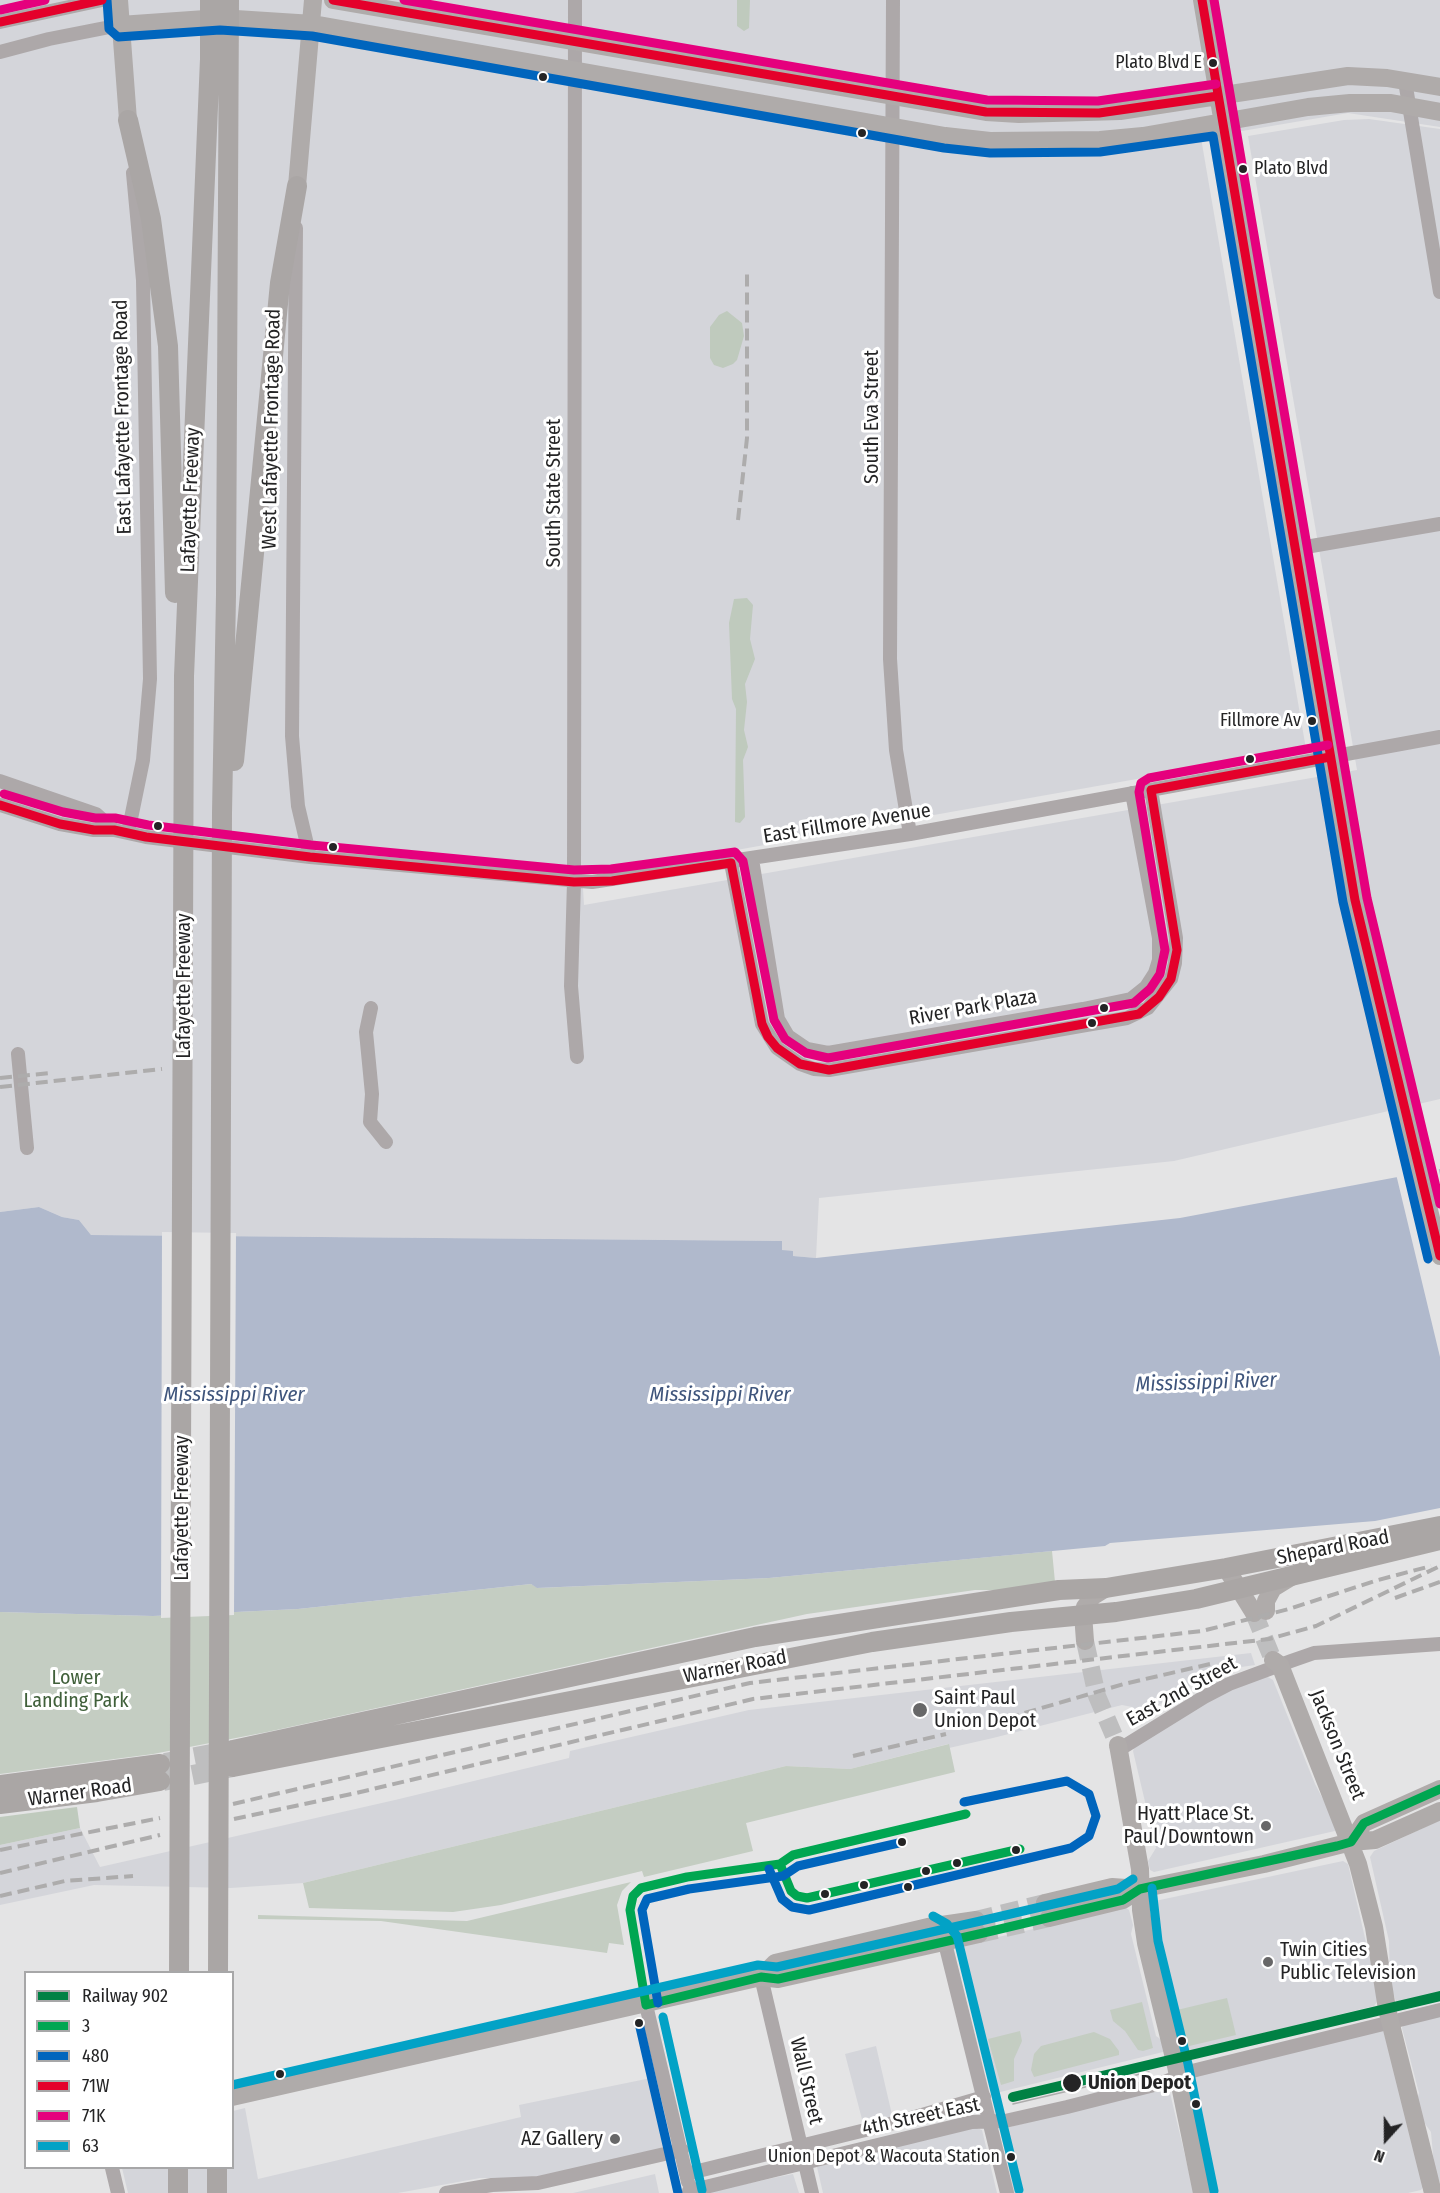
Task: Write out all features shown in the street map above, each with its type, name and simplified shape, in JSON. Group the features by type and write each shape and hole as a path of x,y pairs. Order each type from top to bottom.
{"highway":[{"name":"Lafayette Freeway","path":"210,0 220,59 225,813 222,877 218,1971"},
{"name":"Lafayette Freeway","path":"179,1971 184,676 220,59 229,0"},
{"path":"128,120 151,219 168,346 175,594 184,676"},
{"path":"225,813 280,283 297,186"},
{"name":"Shepard Road","path":"1226,1568 1440,1526"},
{"name":"Shepard Road","path":"1240,1590 1440,1540"},
{"name":"Warner Road","path":"1226,1568 1107,1588 1059,1590 755,1637 233,1758 860,1644 1011,1622 1145,1607 1240,1590"},
{"name":"Warner Road","path":"0,1785 160,1773 97,1792 0,1804"},
{"path":"178,2169 178,2193"},
{"path":"217,2169 217,2193"}],"main road":[{"name":"East Lafayette Frontage Road","path":"119,0 128,120"},
{"name":"West Lafayette Frontage Road","path":"297,186 314,0"},
{"path":"333,0 954,108 1019,114 1109,112 1348,76 1366,75 1440,87"},
{"path":"1202,0 1360,925 1440,1256"},
{"path":"120,25 220,18 313,24 945,136 1028,141 1100,140 1340,104 1369,102 1440,112"},
{"path":"1226,1568 1240,1590 1260,1612 1274,1588 1292,1576"},
{"path":"1085,1641 1083,1614 1093,1596 1107,1588"},
{"name":"Jackson Street","path":"1278,1661 1351,1842 1374,1927 1391,2022 1433,2193"},
{"path":"1119,1747 1140,1869 1146,1940 1178,2076 1202,2193"},
{"path":"1351,1842 1364,1823 1440,1789"},
{"path":"1047,1911 1123,1900 1140,1889 1264,1864 1351,1842 1375,1840 1440,1811"},
{"path":"234,2097 646,2005 761,1977 778,1979 946,1940 977,1927 928,1926 775,1964 761,1977"}],"street":[{"path":"0,22 102,0"},
{"name":"South State Street","path":"575,0 574,882 571,986 577,1057"},
{"name":"South Eva Street","path":"893,0 890,659 896,750 910,834"},
{"path":"0,52 49,39 120,25"},
{"path":"1405,81 1440,292"},
{"name":"East Lafayette Frontage Road","path":"128,120 143,280 150,679 143,760 128,833"},
{"name":"West Lafayette Frontage Road","path":"297,186 292,736 298,806 310,857"},
{"path":"1294,549 1440,524"},
{"name":"East Fillmore Avenue","path":"0,805 60,824 94,830 114,830 310,857 574,882 612,881 910,834 1440,737"},
{"name":"East Fillmore Avenue","path":"0,781 96,814 114,830"},
{"name":"River Park Plaza","path":"731,863 762,1024 777,1048 800,1064 814,1069 829,1070 1133,1016 1148,1008 1171,980 1175,963 1176,938 1151,790"},
{"name":"River Park Plaza","path":"752,859 778,1019 788,1036 807,1049 828,1053 1083,1009 1131,999 1146,987 1155,973 1159,960 1158,933 1132,793"},
{"path":"371,1008 366,1032 372,1094 370,1122 386,1142"},
{"path":"18,1054 27,1148"},
{"name":"East 2nd Street","path":"1119,1747 1204,1697 1278,1661 1314,1653 1440,1644"},
{"path":"928,1926 940,1932 946,1940 1007,2193"},
{"name":"Wall Street","path":"761,1977 812,2193"},
{"path":"646,2005 682,2150 690,2192"},
{"name":"4th Street East","path":"690,2192 972,2122 1005,2121 1077,2104 1440,2010"},
{"name":"4th Street East","path":"686,2174 898,2122 984,2097"},
{"path":"446,2193 492,2185 538,2183 682,2150"},
{"path":"112,2169 118,2193"}],"shaded area":[{"path":"0,0 1440,0 1440,127 1348,113 1201,138 1306,749 618,871 582,872 584,905 1357,770 1248,136 1344,120 1369,119 1440,129 1440,1099 1174,1161 819,1198 816,1258 793,1256 782,1250 781,1241 91,1235 79,1220 62,1217 39,1207 0,1212"},
{"path":"1251,1653 1255,1665 1220,1670 1181,1690 1144,1715 1134,1717 1132,1707 1122,1705 993,1738 949,1748 948,1744 850,1769 786,1766 303,1883 231,1888 94,1885 0,1905 0,1845 80,1828 100,1867 569,1758 570,1751 749,1710"},
{"path":"1266,1676 1273,1680 1315,1784 1334,1820 1335,1831 1154,1872 1150,1870 1148,1861 1156,1848 1133,1751 1135,1746 1233,1687"},
{"path":"1440,1820 1440,1992 1396,2002 1390,1982 1389,1941 1370,1857 1374,1851"},
{"name":"Twin Cities Public Television","path":"1343,1861 1348,1864 1379,1999 1374,2006 1186,2052 1181,2048 1152,1938 1152,1904 1155,1901"},
{"path":"1126,1908 1129,1910 1133,1925 1131,1934 1156,2036 1162,2040 1163,2052 992,2094 989,2084 991,2077 959,1952 963,1945"},
{"path":"1440,2016 1440,2183 1434,2166 1431,2132 1421,2118 1417,2100 1419,2093 1402,2028 1403,2025"},
{"path":"1383,2029 1424,2186 1421,2190 1408,2193 1213,2193 1187,2079 1189,2074"},
{"path":"876,2046 893,2119 864,2127 845,2054"},
{"path":"651,2078 666,2144 660,2149 534,2178 480,2178 398,2193 128,2193 122,2169 234,2169 234,2111 245,2108 258,2179 521,2117 519,2105"},
{"path":"1164,2089 1170,2093 1194,2193 1014,2193 1001,2134 1005,2128"},
{"path":"974,2127 982,2130 997,2193 823,2193 817,2167"},
{"path":"655,2174 659,2193 573,2193 621,2182"},
{"path":"793,2174 799,2193 704,2193 773,2178"}],"green space":[{"path":"737,0 750,0 749,28 744,31 737,26"},
{"path":"727,311 742,323 744,336 737,360 723,368 714,365 710,358 710,327 719,315"},
{"path":"747,598 753,605 750,639 755,659 745,684 747,702 744,730 748,747 743,760 745,817 740,823 735,822 736,709 732,699 729,623 734,599"},
{"name":"Lower Landing Park","path":"1052,1551 1055,1582 1016,1590 975,1590 807,1614 267,1732 153,1754 0,1774 0,1612 153,1616 298,1609 531,1584 538,1588 769,1578"},
{"path":"949,1744 955,1772 746,1823 753,1851 644,1877 642,1871 501,1905 453,1912 309,1908 303,1883 786,1766 850,1769"},
{"path":"77,1807 80,1828 0,1845 0,1817"},
{"path":"631,1882 622,1891 617,1905 624,1945 609,1943 607,1953 381,1921 258,1919 258,1915 467,1921"},
{"path":"1227,1998 1236,2035 1185,2047 1177,2010"},
{"path":"1142,2002 1153,2048 1143,2051 1138,2050 1125,2031 1113,2021 1110,2010"},
{"path":"1020,2031 1022,2041 1014,2059 1014,2081 1001,2085 988,2039"},
{"path":"1094,2032 1110,2039 1119,2051 1119,2055 1034,2077 1031,2070 1034,2054 1041,2046"}],"water":[{"name":"Mississippi River","path":"1440,1169 1440,1508 1375,1521 1110,1543 1105,1546 769,1578 537,1588 531,1584 298,1609 153,1616 0,1612 0,1212 39,1207 62,1217 79,1220 91,1235 782,1241 782,1250 793,1251 793,1256 816,1258 1180,1218"}],"pier":[{"path":"1438,1166 1440,1175 1440,1357 1396,1174"},
{"path":"162,1232 236,1233 234,1615 161,1618"}],"tunnel":[{"path":"1254,1613 1273,1660"},
{"path":"1085,1641 1097,1696 1118,1745"},
{"path":"165,1763 233,1750"},
{"path":"163,1781 233,1767"},
{"path":"976,1920 1045,1903"},
{"path":"979,1934 1049,1918"}],"tram line":[{"path":"1013,2104 1149,2072"}],"railway":[{"path":"738,520 747,438 747,271"},
{"path":"0,1087 162,1069"},
{"path":"0,1078 51,1073"},
{"path":"233,1804 750,1683 1202,1631 1289,1609 1378,1580 1431,1566"},
{"path":"234,1819 356,1793 753,1699 1269,1639 1316,1626 1440,1566"},
{"path":"1395,1598 1440,1582"},
{"path":"990,1723 1124,1684 1210,1664"},
{"path":"853,1756 946,1734"},
{"path":"0,1850 160,1818"},
{"path":"0,1873 160,1835"},
{"path":"0,1896 65,1881 133,1876"}],"rail line":[{"name":"902","path":"1013,2097 1440,1996"}],"transit line":[{"name":"71K","path":"0,10 45,0"},
{"name":"71W","path":"0,22 102,0"},
{"name":"480","path":"107,0 109,29 118,37 220,30 312,36 944,148 990,153 1100,152 1213,136 1343,902 1428,1259"},
{"name":"71W","path":"333,0 986,112 1099,113 1218,96"},
{"name":"71K","path":"404,0 987,100 1098,101 1216,84"},
{"name":"71W","path":"1202,0 1355,900 1440,1256"},
{"name":"71K","path":"1214,0 1367,898 1440,1204"},
{"name":"71K","path":"4,794 63,812 95,818 115,818 148,825 311,845 574,870 611,869 735,852 743,861 774,1020 785,1039 806,1053 828,1058 1134,1003 1150,989 1160,974 1165,950 1139,792 1141,783 1149,778 1328,745"},
{"name":"71W","path":"0,805 60,824 94,830 114,830 146,837 310,857 574,882 612,881 731,863 762,1024 768,1037 777,1048 800,1064 829,1070 1139,1014 1159,997 1171,979 1177,950 1151,790 1330,757"},
{"name":"480","path":"769,1869 782,1899 792,1907 809,1910 1071,1848 1089,1836 1096,1816 1089,1794 1067,1781 964,1802"},
{"name":"3","path":"646,2005 761,1977 778,1979 979,1934 1123,1900 1140,1889 1337,1846 1351,1842 1364,1823 1440,1789"},
{"name":"3","path":"646,2005 630,1910 633,1896 641,1888 687,1877 780,1864 793,1855 966,1814"},
{"name":"480","path":"658,2003 642,1910 647,1899 689,1889 783,1876 798,1866 903,1842"},
{"name":"3","path":"780,1864 791,1891 797,1896 807,1898 1020,1849"},
{"name":"63","path":"234,2085 758,1965 777,1967 976,1922 1118,1889 1133,1879"},
{"name":"63","path":"1152,1888 1158,1941 1188,2064 1214,2191"},
{"name":"63","path":"933,1916 947,1924 957,1936 1019,2190"},
{"name":"63","path":"663,2017 702,2190"},
{"name":"480","path":"639,2023 678,2193"}],"place":[{"name":"Plato Blvd E","path":"1213,63"},
{"name":"Plato Blvd","path":"1243,169"},
{"name":"Fillmore Av","path":"1312,721"},
{"name":"Saint Paul Union Depot","path":"920,1710"},
{"name":"Hyatt Place St. Paul/Downtown","path":"1266,1826"},
{"name":"Twin Cities Public Television","path":"1268,1962"},
{"name":"Union Depot","path":"1072,2083"},
{"name":"AZ Gallery","path":"615,2139"},
{"name":"Union Depot & Wacouta Station","path":"1011,2157"}]}
